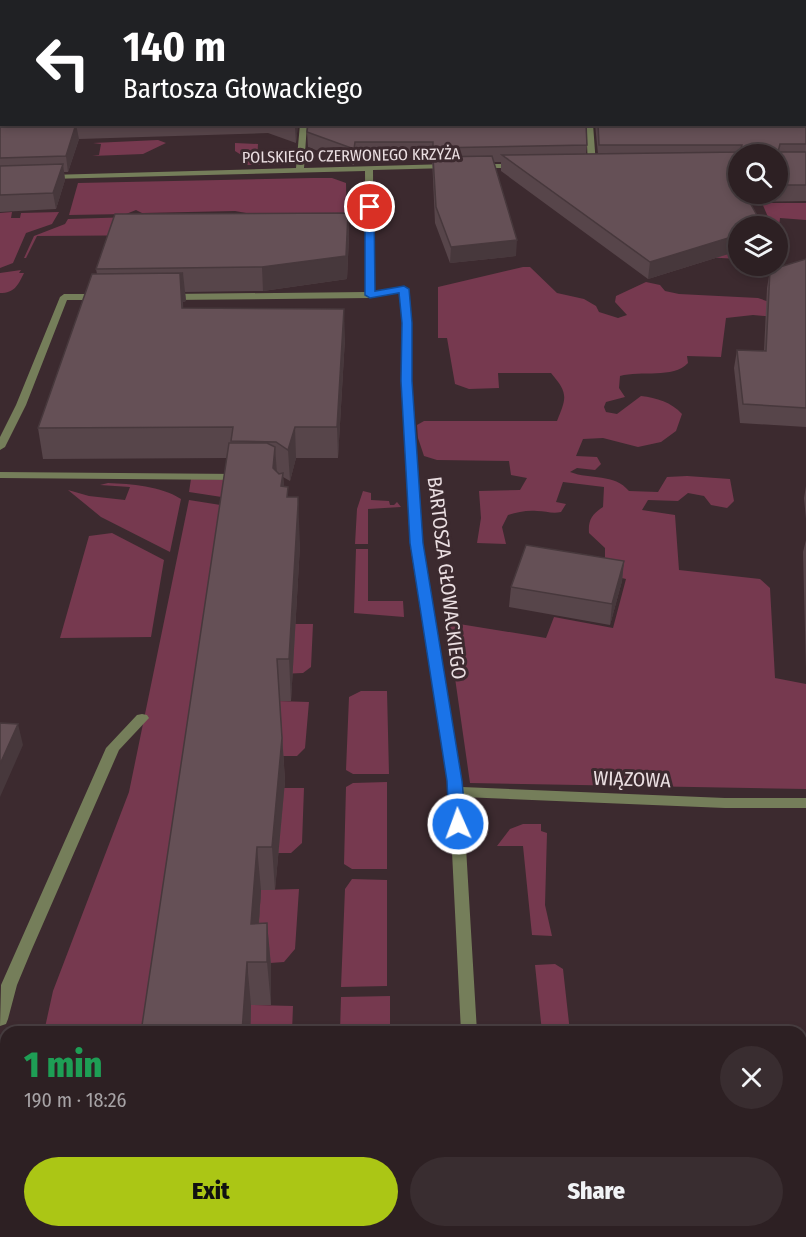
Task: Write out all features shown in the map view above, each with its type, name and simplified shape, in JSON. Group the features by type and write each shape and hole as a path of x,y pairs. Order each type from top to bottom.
{"street":[{"path":"300,169 304,126"},
{"path":"589,126 592,165"},
{"path":"580,165 604,164"},
{"name":"POLSKIEGO CZERWONEGO KRZYŻA","path":"467,166 523,165"},
{"name":"POLSKIEGO CZERWONEGO KRZYŻA","path":"34,177 456,166"},
{"path":"163,297 370,295 369,168"},
{"name":"BARTOSZA GŁOWACKIEGO","path":"370,295 404,289 407,323 406,381 416,543 456,792 469,1026"},
{"path":"0,447 21,405 64,297 108,297"},
{"path":"0,475 246,477"},
{"path":"0,1019 9,985 24,949 113,748 142,718"},
{"name":"WIĄZOWA","path":"456,792 806,803"}],"shaded area":[{"path":"158,140 166,143 143,154 92,156 99,155 101,144 93,143"},
{"path":"235,143 258,144 257,163 286,163 287,165 245,165 246,158 235,151"},
{"path":"332,178 346,183 347,231 235,211 142,213 136,210 126,214 69,215 78,183"},
{"path":"806,203 806,220 788,219 788,216 768,216 762,204"},
{"path":"730,204 744,204 750,216 728,216 728,258 688,256"},
{"path":"12,212 11,218 20,218 21,213 59,212 52,224 26,233 13,263 0,268 0,213"},
{"path":"233,214 341,234 37,236 24,258 34,236 65,224 68,219"},
{"path":"530,267 557,293 584,299 596,306 599,312 618,318 627,315 615,302 616,296 646,282 660,285 665,291 679,294 758,298 778,305 786,318 753,315 726,318 721,357 687,356 688,363 674,371 620,376 619,388 625,397 606,402 604,407 606,412 617,414 641,396 658,399 673,406 682,414 676,431 661,442 638,447 603,438 583,439 576,456 597,457 601,464 595,470 577,468 570,472 609,479 623,485 629,491 658,492 667,477 730,479 734,501 727,508 711,505 704,496 688,493 678,501 648,500 642,510 675,515 679,570 760,579 770,588 775,678 806,684 806,789 470,783 447,622 546,638 554,617 613,628 626,579 605,574 605,548 589,533 592,518 603,507 604,487 563,482 556,502 566,504 561,512 530,511 508,515 502,527 506,544 477,543 481,518 479,491 520,490 527,478 511,475 509,461 437,460 424,456 418,438 417,425 424,421 557,421 564,396 561,386 551,373 498,373 499,388 469,389 455,384 447,338 438,338 438,287"},
{"path":"21,270 19,273 24,273 15,288 9,292 0,293 0,273"},
{"path":"191,479 265,480 261,503 189,492"},
{"path":"108,483 155,488 181,499 170,552 101,517 68,490 89,496 125,500 130,487 100,485"},
{"path":"363,491 371,493 371,500 389,501 390,505 397,502 401,507 368,509 368,544 355,544 357,509"},
{"path":"189,500 271,513 149,1026 45,1026 53,991 129,792"},
{"path":"112,533 164,560 151,637 60,638 89,536"},
{"path":"356,549 368,549 368,601 403,601 404,617 354,613"},
{"path":"282,624 313,624 311,667 303,673 280,674"},
{"path":"361,691 387,691 389,774 353,774 346,770 349,697"},
{"path":"276,701 309,702 305,748 297,756 273,756"},
{"path":"387,782 387,869 352,869 344,864 346,787 353,783"},
{"path":"270,788 304,788 302,843 291,853 264,853"},
{"path":"523,824 541,824 541,831 547,833 545,905 552,936 532,935 523,846 497,846 510,829"},
{"path":"352,879 387,880 387,986 341,987 345,889"},
{"path":"299,889 295,949 284,962 256,964 261,890"},
{"path":"555,964 563,969 569,1026 541,1026 535,965"},
{"path":"390,996 390,1026 340,1026 341,997"},
{"path":"251,1005 293,1006 292,1026 250,1026"}],"building":[{"path":"0,126 75,126 66,156 0,158"},
{"path":"308,126 586,126 587,145 433,148 433,142 355,142 354,149 307,132"},
{"path":"598,126 806,126 806,144 599,145"},
{"path":"728,152 728,204 751,204 757,216 728,216 728,238 650,262 502,155"},
{"path":"788,152 806,152 806,185 788,185"},
{"path":"492,156 517,240 451,247 436,207 433,157"},
{"path":"63,164 53,193 0,195 0,166"},
{"path":"348,213 346,256 262,267 96,269 115,214"},
{"path":"806,259 806,408 743,404 737,350 766,351 770,276 788,276 788,264"},
{"path":"183,273 180,274 182,308 344,309 337,427 295,427 288,450 276,442 231,441 233,427 38,428 92,274"},
{"path":"229,443 267,443 275,447 273,468 279,474 283,473 281,486 288,487 287,497 298,497 289,659 277,659 282,738 272,847 257,847 251,924 267,923 267,962 247,962 242,1026 142,1026"},
{"path":"526,545 624,561 612,604 511,587"},
{"path":"0,723 18,724 0,764"}],"route":[{"path":"370,207 370,295 404,289 407,323 406,381 416,543 455,781 458,824"}]}
